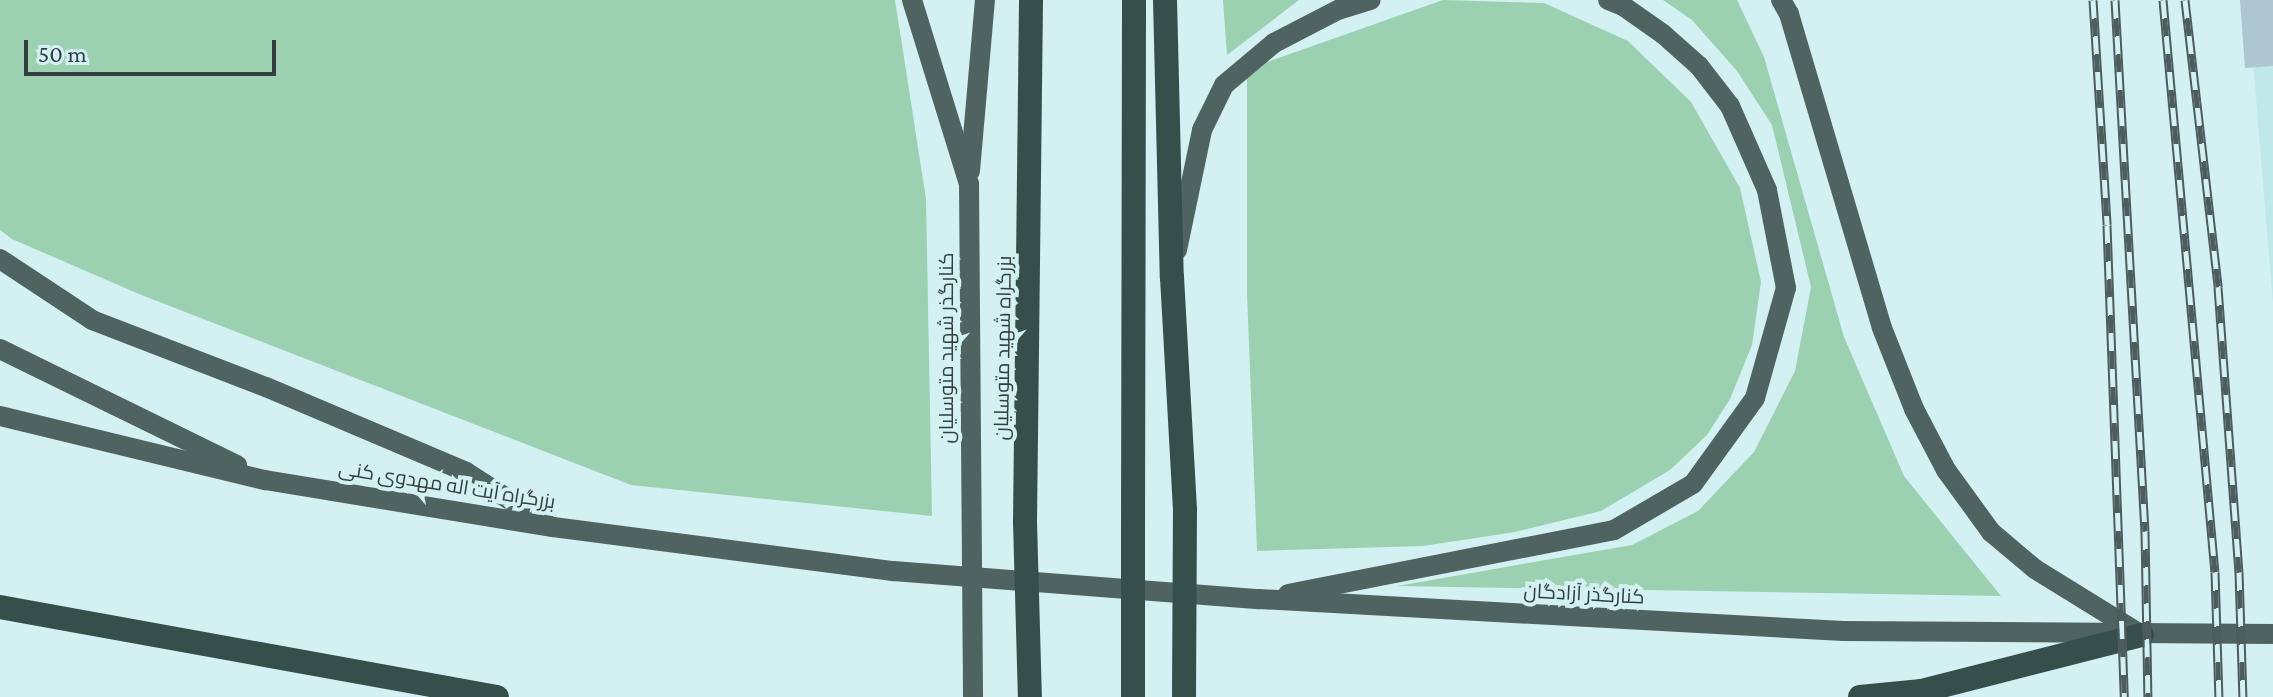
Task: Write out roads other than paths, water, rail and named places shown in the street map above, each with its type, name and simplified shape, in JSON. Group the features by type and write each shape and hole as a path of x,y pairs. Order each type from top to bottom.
{"highway":[{"name":"بزرگراه شهید متوسلیان","path":"1030,697 1025,522 1031,0"},
{"path":"1133,697 1134,0"},
{"path":"1165,0 1172,277 1185,510 1184,697"},
{"path":"0,607 497,697"},
{"path":"1860,697 1922,691 2142,635"}],"main road":[{"path":"912,0 969,184"},
{"name":"کنارگذر شهید متوسلیان","path":"973,697 969,184 985,0"},
{"path":"1172,277 1202,130 1224,85 1274,43 1338,10 1371,0"},
{"path":"1259,599 1614,530 1693,484 1755,398 1786,288 1767,190 1730,106 1699,66 1663,34 1623,6 1608,0"},
{"path":"1781,0 1789,14 1882,328 1914,409 1946,470 1991,532 2035,569 2142,635"},
{"path":"0,259 92,320 266,387 466,472 553,527"},
{"path":"0,349 92,391 265,480"},
{"name":"بزرگراه آیت اله مهدوی کنی","path":"0,416 265,480 553,527 893,571"},
{"name":"کنارگذر آزادگان","path":"893,571 1259,599 1843,631 2273,634"}],"railway":[{"path":"2093,0 2107,225 2124,697"},
{"path":"2115,0 2145,531 2148,697"},
{"path":"2163,0 2215,572 2219,697"},
{"path":"2185,0 2218,287 2239,572 2243,697"}]}
